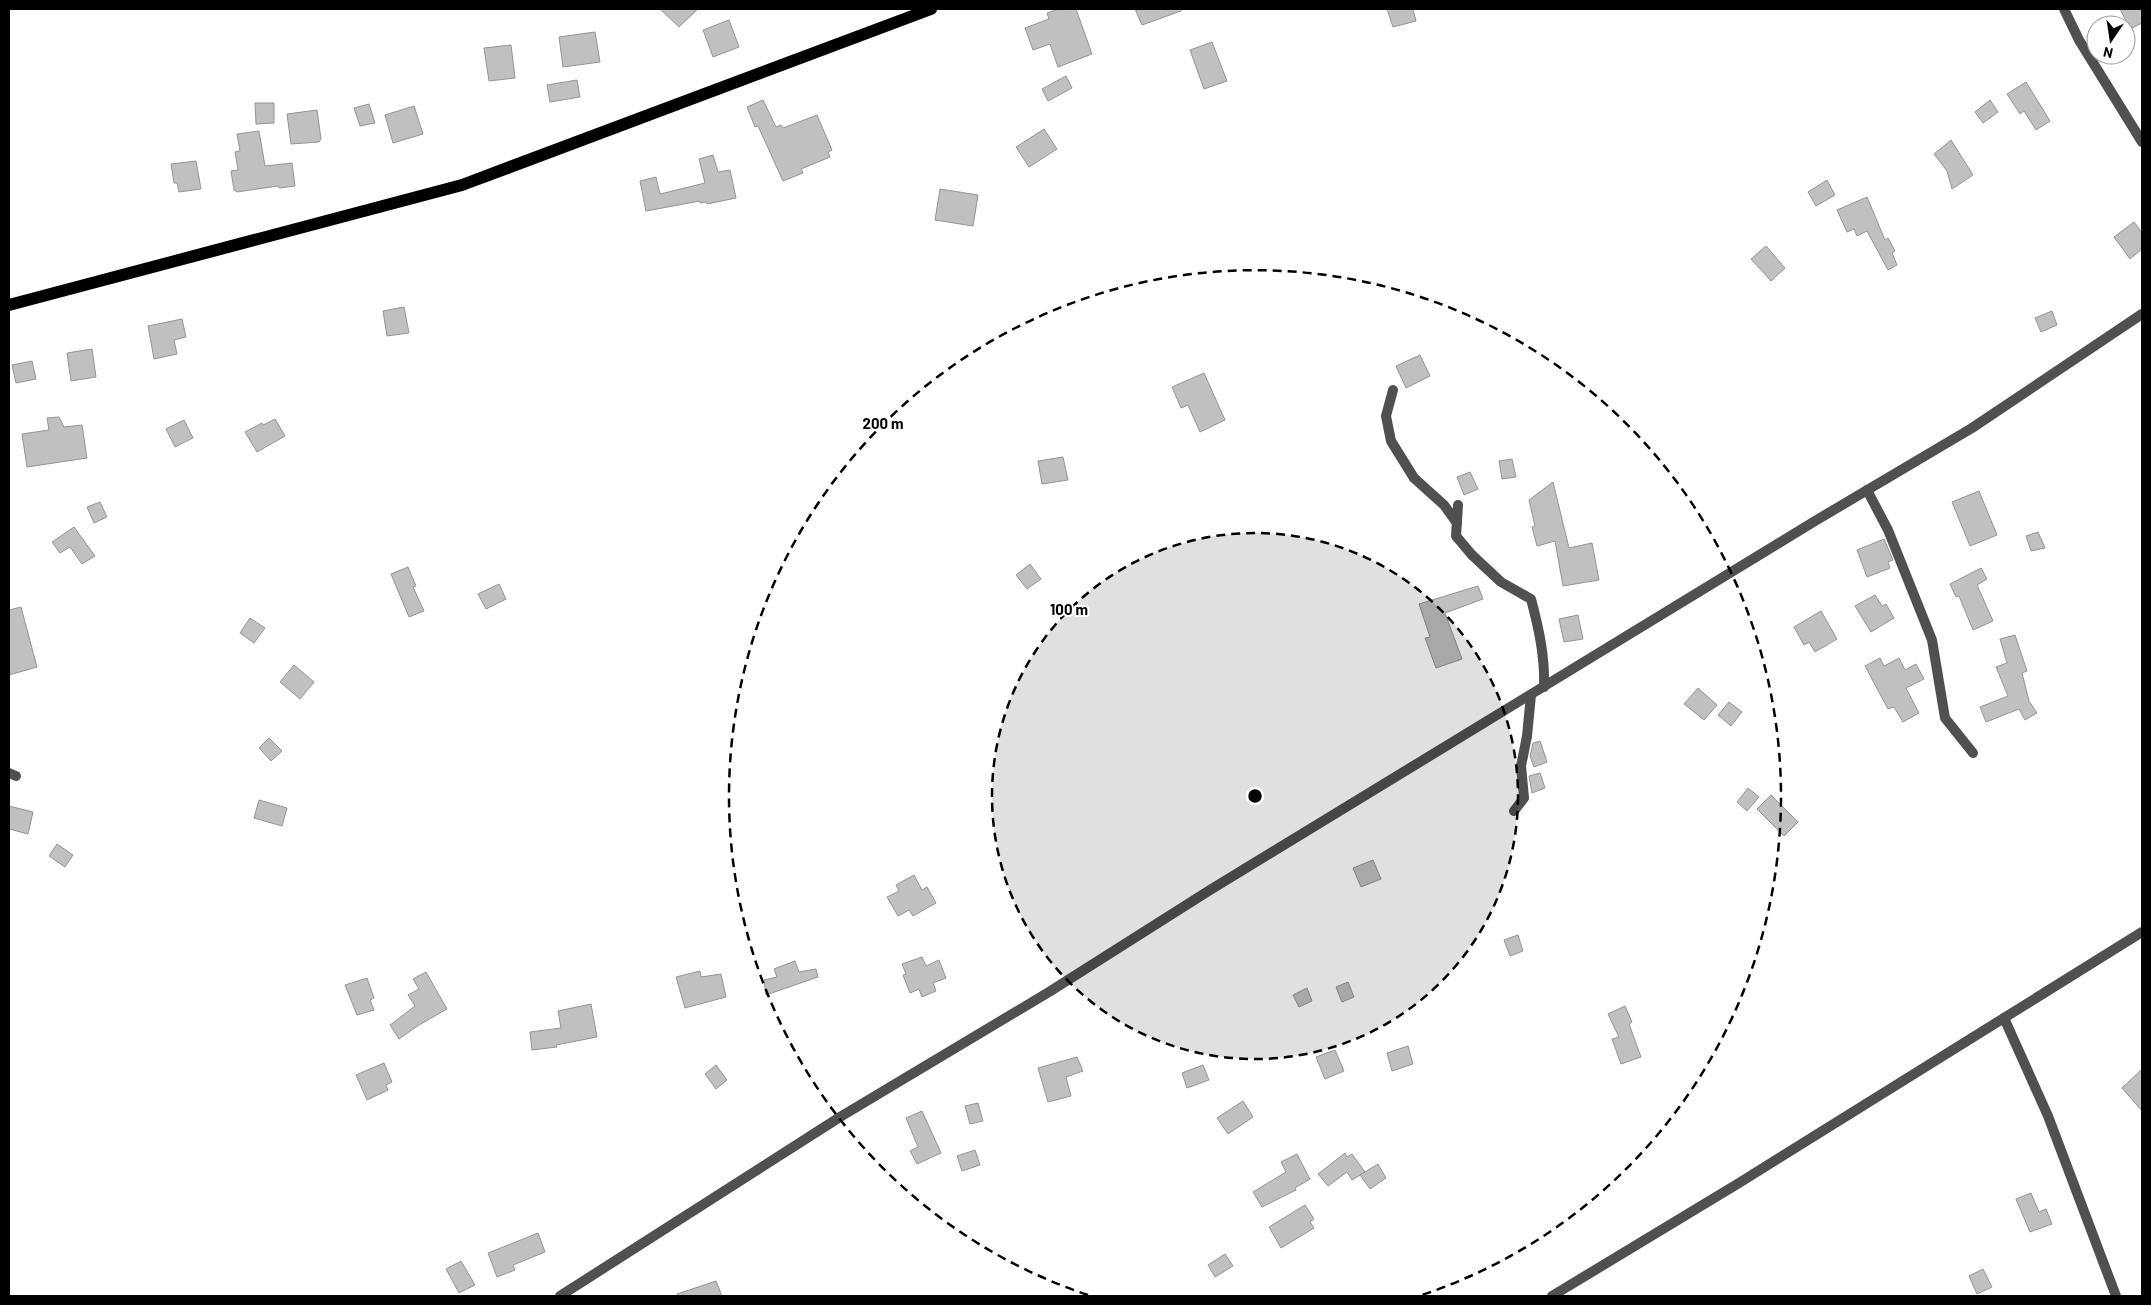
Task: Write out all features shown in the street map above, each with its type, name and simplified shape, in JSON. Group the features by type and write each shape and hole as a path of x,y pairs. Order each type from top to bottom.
{"main road":[{"path":"9,305 462,184 931,9"}],"street":[{"path":"2064,9 2079,40 2142,142"},
{"path":"560,1296 840,1117 1049,992 1210,890 1972,428 2142,314"},
{"path":"1393,390 1386,416 1391,442 1414,478 1444,505 1457,524"},
{"path":"1867,490 1888,530 1932,640 1945,718 1973,753"},
{"path":"1458,505 1456,536 1472,555 1501,582 1531,600 1545,663 1544,687"},
{"path":"1514,810 1524,798 1521,766 1527,736 1531,695"},
{"path":"1552,1296 1739,1183 2142,932"},
{"path":"2004,1018 2048,1116 2116,1296"}],"building":[{"path":"660,9 698,9 679,27"},
{"path":"1059,9 1076,9 1092,54 1058,67 1050,44 1033,50 1025,28 1049,19 1047,13"},
{"path":"1135,9 1181,9 1181,11 1142,25"},
{"path":"1387,9 1413,9 1416,21 1393,27"},
{"path":"2120,9 2142,9 2142,23 2136,26 2136,15 2123,15"},
{"path":"729,20 739,47 713,57 703,30"},
{"path":"595,32 600,62 563,67 559,37"},
{"path":"1212,42 1227,81 1204,89 1190,50"},
{"path":"511,45 515,78 489,81 484,48"},
{"path":"1066,76 1072,88 1048,101 1042,89"},
{"path":"577,80 580,97 550,102 547,85"},
{"path":"2026,82 2050,121 2036,130 2024,111 2020,114 2007,94"},
{"path":"763,100 776,127 781,125 783,128 817,115 832,150 828,152 830,157 801,169 803,173 783,181 758,126 755,127 747,107"},
{"path":"1990,100 1998,112 1983,123 1975,112"},
{"path":"255,103 274,103 274,123 256,124"},
{"path":"369,104 375,123 360,126 354,108"},
{"path":"414,106 423,134 393,143 385,115"},
{"path":"317,110 321,139 319,142 291,144 287,114"},
{"path":"1044,129 1057,149 1029,167 1016,147"},
{"path":"259,131 265,166 292,163 295,186 279,188 278,186 237,192 234,190 231,171 238,170 235,152 240,151 237,134"},
{"path":"1951,140 1973,175 1952,189 1947,171 1934,154"},
{"path":"713,155 718,172 730,170 736,198 707,204 706,202 700,203 700,201 646,211 640,181 656,177 660,194 705,183 699,159"},
{"path":"196,161 201,189 179,192 177,183 174,183 171,164"},
{"path":"1827,180 1835,195 1816,206 1808,192"},
{"path":"940,189 978,195 973,226 935,220"},
{"path":"1867,197 1885,240 1888,238 1895,251 1892,253 1897,265 1888,270 1867,231 1857,236 1854,229 1847,232 1837,210"},
{"path":"2134,222 2142,233 2142,249 2130,259 2114,237"},
{"path":"1766,246 1785,268 1771,281 1751,259"},
{"path":"404,307 409,333 387,336 383,311"},
{"path":"2052,311 2057,325 2041,332 2035,318"},
{"path":"182,319 186,337 174,340 177,354 154,359 148,326"},
{"path":"92,349 96,377 71,381 67,353"},
{"path":"1420,355 1430,376 1406,388 1396,366"},
{"path":"32,361 36,379 16,383 12,365"},
{"path":"1204,373 1225,420 1200,432 1188,405 1181,408 1172,387"},
{"path":"59,417 64,427 82,425 87,458 27,467 22,434 49,430 47,418"},
{"path":"275,419 285,436 257,452 245,432"},
{"path":"184,420 193,438 175,447 166,429"},
{"path":"1063,457 1068,480 1042,484 1038,461"},
{"path":"1512,459 1516,477 1502,479 1499,461"},
{"path":"1470,472 1478,489 1464,495 1457,477"},
{"path":"1553,482 1569,548 1592,543 1599,580 1563,586 1555,541 1537,546 1532,527 1535,526 1529,500"},
{"path":"1979,491 1997,535 1970,546 1952,502"},
{"path":"100,502 107,517 94,523 87,507"},
{"path":"74,527 95,556 82,564 70,547 60,553 52,542"},
{"path":"2038,532 2045,548 2031,551 2026,536"},
{"path":"1884,539 1893,560 1888,562 1890,568 1867,577 1857,550"},
{"path":"1030,564 1041,579 1027,589 1016,575"},
{"path":"408,567 416,586 413,587 424,611 409,617 391,574"},
{"path":"1981,568 1987,579 1977,585 1993,621 1973,630 1959,596 1956,597 1950,584"},
{"path":"499,584 506,599 486,609 478,594"},
{"path":"1478,586 1483,599 1445,613 1462,659 1436,668 1425,638 1430,637 1419,604"},
{"path":"1875,595 1882,606 1886,604 1894,618 1871,632 1855,606"},
{"path":"21,607 37,667 9,675 9,610"},
{"path":"1821,611 1837,639 1815,652 1809,642 1804,645 1794,627"},
{"path":"1578,615 1583,639 1564,642 1559,619"},
{"path":"250,618 265,628 254,643 240,633"},
{"path":"2015,635 2027,671 2022,673 2029,701 2037,713 2025,720 2019,709 1986,722 1980,707 2008,696 1996,667 2007,663 2000,639"},
{"path":"1880,658 1884,666 1899,658 1905,670 1916,664 1924,679 1906,688 1919,713 1903,722 1894,707 1888,709 1865,666"},
{"path":"294,665 314,682 300,699 280,682"},
{"path":"1698,688 1717,705 1704,720 1684,704"},
{"path":"1729,702 1742,712 1731,726 1718,715"},
{"path":"269,738 282,751 271,761 259,748"},
{"path":"1540,741 1547,762 1534,767 1530,756 1533,743"},
{"path":"1540,773 1545,788 1532,793 1529,776"},
{"path":"1748,788 1759,797 1747,811 1737,802"},
{"path":"1771,795 1798,822 1784,836 1757,809"},
{"path":"259,800 287,808 282,826 254,818"},
{"path":"9,806 33,812 28,834 9,829"},
{"path":"57,844 73,855 65,867 49,856"},
{"path":"1373,860 1381,879 1361,887 1353,868"},
{"path":"914,875 922,890 927,887 936,903 913,916 909,910 898,916 887,897 899,891 896,885"},
{"path":"1518,935 1523,951 1510,956 1504,940"},
{"path":"922,957 926,966 939,960 946,978 933,983 936,991 922,997 919,989 910,993 903,975 906,974 902,964"},
{"path":"795,961 799,972 816,969 818,977 766,995 764,980 777,977 774,969"},
{"path":"700,971 701,977 721,974 726,997 685,1008 676,977"},
{"path":"426,972 447,1009 399,1039 390,1025 415,1006 408,995 419,989 413,979"},
{"path":"367,978 374,998 370,1000 374,1010 357,1015 345,985"},
{"path":"1348,982 1354,997 1342,1002 1336,987"},
{"path":"1307,988 1312,1001 1299,1007 1293,995"},
{"path":"591,1004 597,1037 556,1045 557,1047 532,1050 530,1032 561,1028 558,1011"},
{"path":"1625,1006 1632,1022 1629,1024 1641,1057 1621,1064 1612,1039 1619,1037 1608,1014"},
{"path":"1408,1046 1413,1064 1392,1071 1387,1053"},
{"path":"1335,1050 1344,1071 1325,1079 1316,1057"},
{"path":"1077,1057 1083,1071 1066,1077 1071,1096 1048,1102 1038,1068"},
{"path":"384,1063 392,1082 386,1085 388,1090 367,1100 356,1075"},
{"path":"716,1065 727,1080 716,1089 705,1074"},
{"path":"1203,1065 1209,1080 1187,1088 1182,1073"},
{"path":"2142,1069 2142,1111 2122,1088"},
{"path":"1243,1101 1253,1117 1228,1134 1217,1118"},
{"path":"978,1103 983,1121 970,1124 965,1106"},
{"path":"922,1111 941,1153 917,1164 910,1151 918,1147 906,1118"},
{"path":"975,1150 980,1165 962,1171 957,1156"},
{"path":"1345,1153 1347,1157 1352,1154 1365,1172 1352,1180 1347,1172 1328,1186 1318,1174"},
{"path":"1297,1154 1310,1179 1295,1188 1296,1190 1262,1207 1253,1192 1286,1172 1281,1162"},
{"path":"1378,1164 1386,1178 1370,1189 1360,1175"},
{"path":"2031,1193 2039,1212 2046,1209 2052,1224 2030,1232 2016,1199"},
{"path":"1305,1205 1314,1219 1310,1222 1314,1228 1281,1248 1269,1227"},
{"path":"538,1233 545,1252 513,1265 515,1270 497,1277 488,1253"},
{"path":"1225,1254 1233,1266 1215,1277 1208,1265"},
{"path":"461,1261 475,1285 459,1293 446,1269"},
{"path":"1983,1269 1992,1287 1977,1294 1969,1276"},
{"path":"716,1281 722,1296 678,1296 677,1294"}]}
